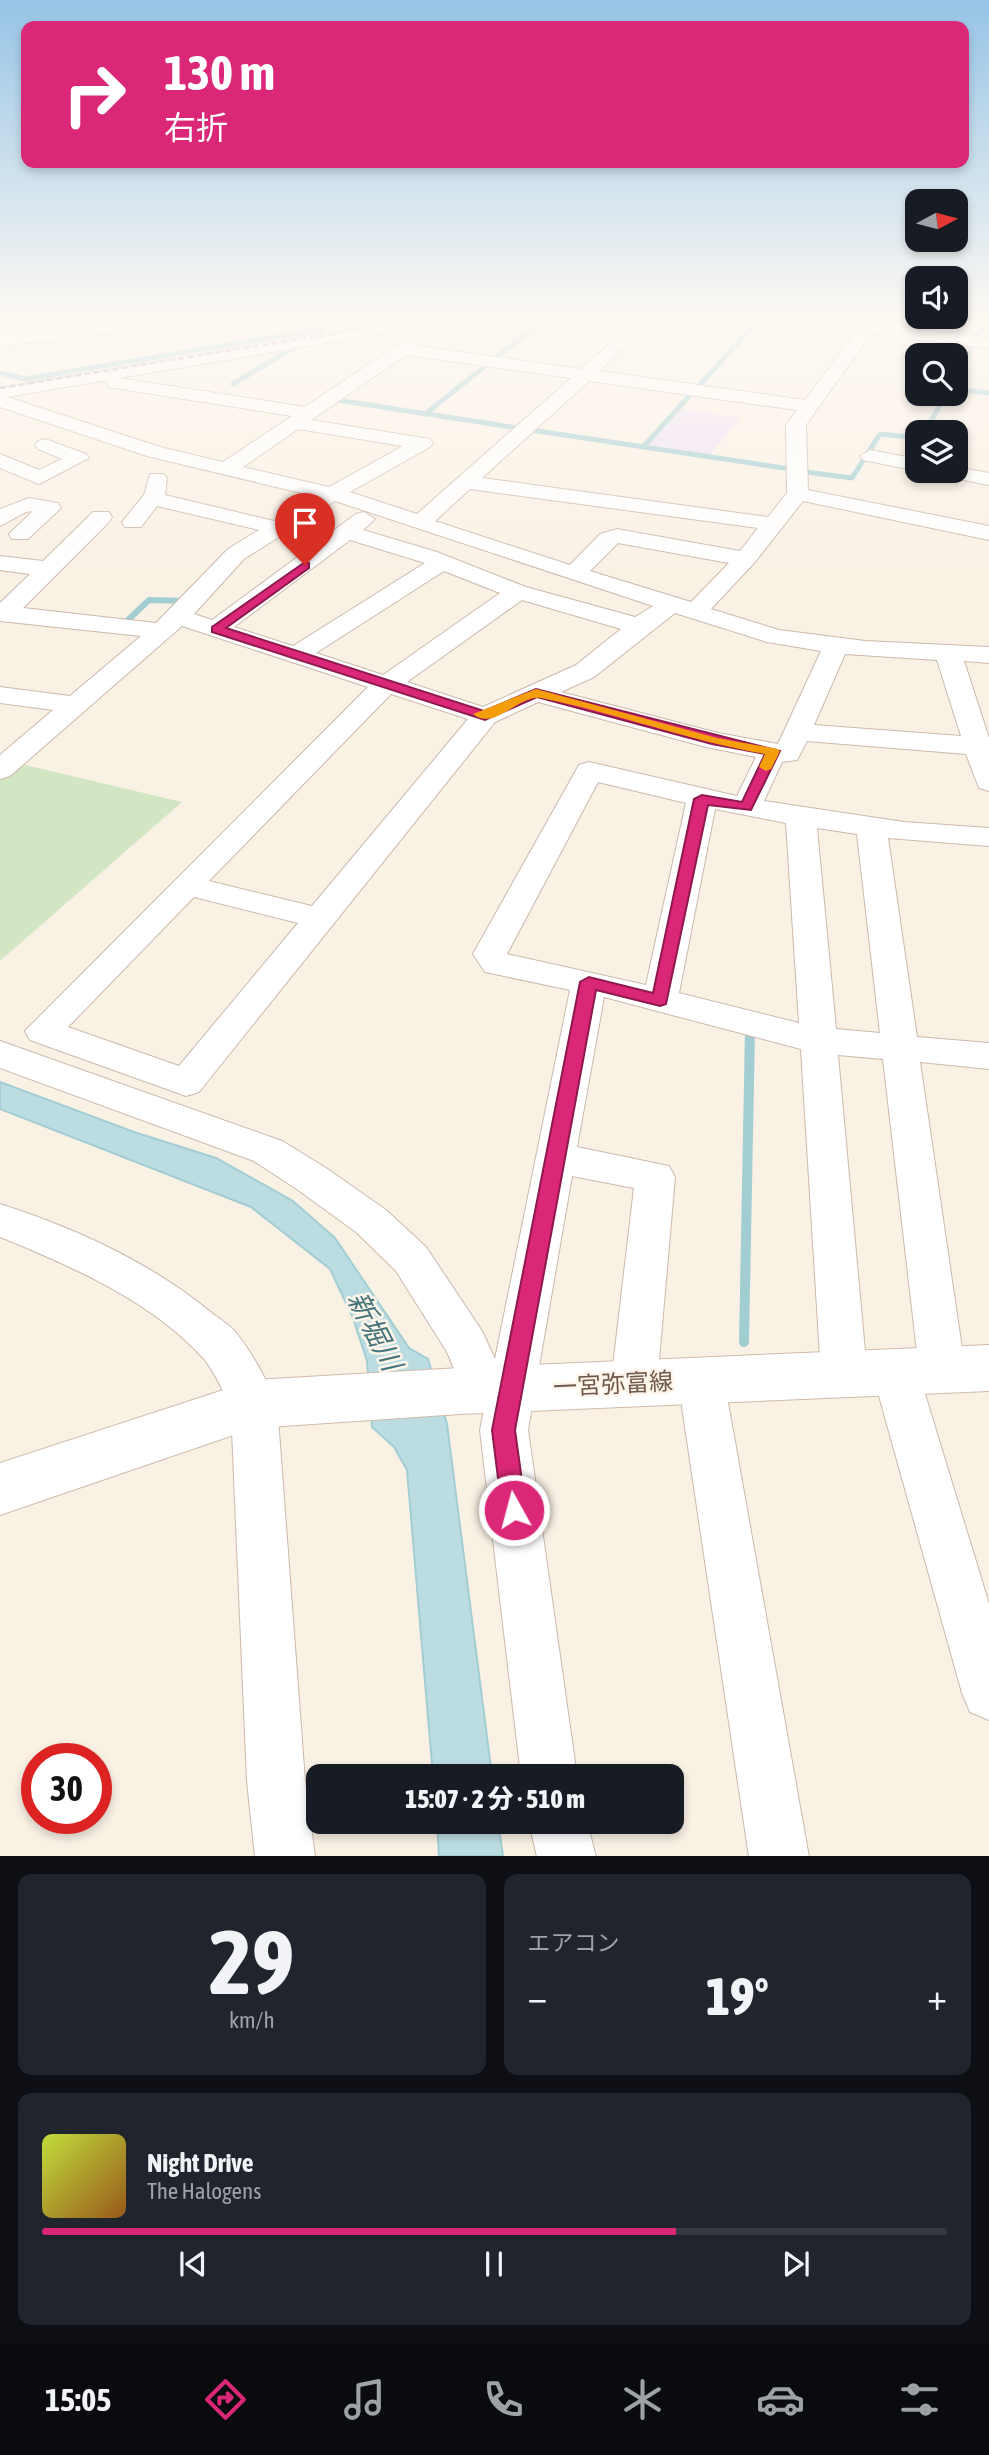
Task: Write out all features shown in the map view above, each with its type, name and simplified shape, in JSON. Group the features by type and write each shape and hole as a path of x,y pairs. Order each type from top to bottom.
{"main road":[{"name":"一宮弥富線","path":"0,1489 254,1404 360,1396 942,1369"}],"street":[{"path":"0,401 224,471 332,494 776,637 836,646 989,655"},
{"path":"0,769 170,624 236,554 332,494 423,443 207,401"},
{"path":"224,471 326,401"},
{"path":"420,523 556,401"},
{"path":"770,401 809,406"},
{"path":"519,592 384,686 43,1031 186,1083 485,716 585,671 639,626 684,608 745,559 798,494 796,425 813,401"},
{"path":"0,458 87,430"},
{"path":"0,458 39,478 79,458 45,445"},
{"path":"870,456 905,463"},
{"path":"133,522 152,498 158,474 185,460"},
{"path":"968,476 989,480"},
{"path":"466,482 774,524"},
{"path":"798,494 989,533"},
{"path":"152,498 277,528"},
{"path":"0,519 17,505 28,502 50,508 10,532"},
{"path":"216,629 349,533 376,508"},
{"path":"1,613 50,569 55,559 101,517"},
{"path":"10,532 77,540"},
{"path":"349,533 443,562 519,592 639,626"},
{"path":"574,574 608,539 617,536 745,559"},
{"path":"294,656 443,562"},
{"path":"0,563 50,569"},
{"path":"1,613 216,629 384,686 485,716"},
{"path":"536,693 716,741 787,754 836,646"},
{"path":"948,653 989,782"},
{"path":"0,695 76,705"},
{"path":"797,732 977,746"},
{"path":"0,734 34,740"},
{"path":"746,807 773,751"},
{"path":"989,837 935,836 746,807 589,771 490,954 497,964 589,982 816,1040 989,1056"},
{"path":"660,1000 702,799"},
{"path":"801,816 816,1040 844,1373"},
{"path":"871,827 898,1048 989,1693"},
{"path":"187,886 321,918"},
{"path":"486,1390 554,1158 589,982"},
{"path":"0,1054 268,1151 372,1221 411,1259 466,1344 504,1430 547,1764"},
{"path":"554,1158 655,1177 634,1383"},
{"path":"0,1220 50,1240 139,1284 180,1312 221,1347 254,1404 275,1781 285,1856"},
{"path":"701,1380 779,1856"},
{"path":"561,1834 567,1856"}],"shaded area":[{"path":"681,409 740,418 710,455 647,446"}],"green space":[{"path":"13,762 182,802 0,961 0,774"}],"water":[{"name":"新堀川","path":"0,1082 134,1132 216,1158 293,1201 335,1238 409,1348 428,1359 447,1424 490,1764 432,1764 407,1470 394,1447 372,1427 367,1361 353,1318 330,1269 251,1207 0,1109"},
{"path":"438,1834 500,1834 503,1856 439,1856"}],"waterway":[{"path":"341,401 425,414"},
{"path":"425,414 442,401"},
{"path":"643,447 685,401"},
{"path":"932,420 939,406"},
{"path":"425,414 518,428"},
{"path":"531,430 643,447"},
{"path":"806,472 852,478 880,434 905,437"},
{"path":"643,447 790,469"},
{"path":"127,621 149,600 187,601"},
{"path":"744,1342 750,1030"}],"slow traffic":[{"path":"479,714 485,716 536,693 716,741 773,751 766,767"}],"route":[{"path":"305,565 216,629 384,686 485,716 536,693 716,741 773,751 746,807 702,799 660,1000 589,982 504,1430 514,1510"}]}
